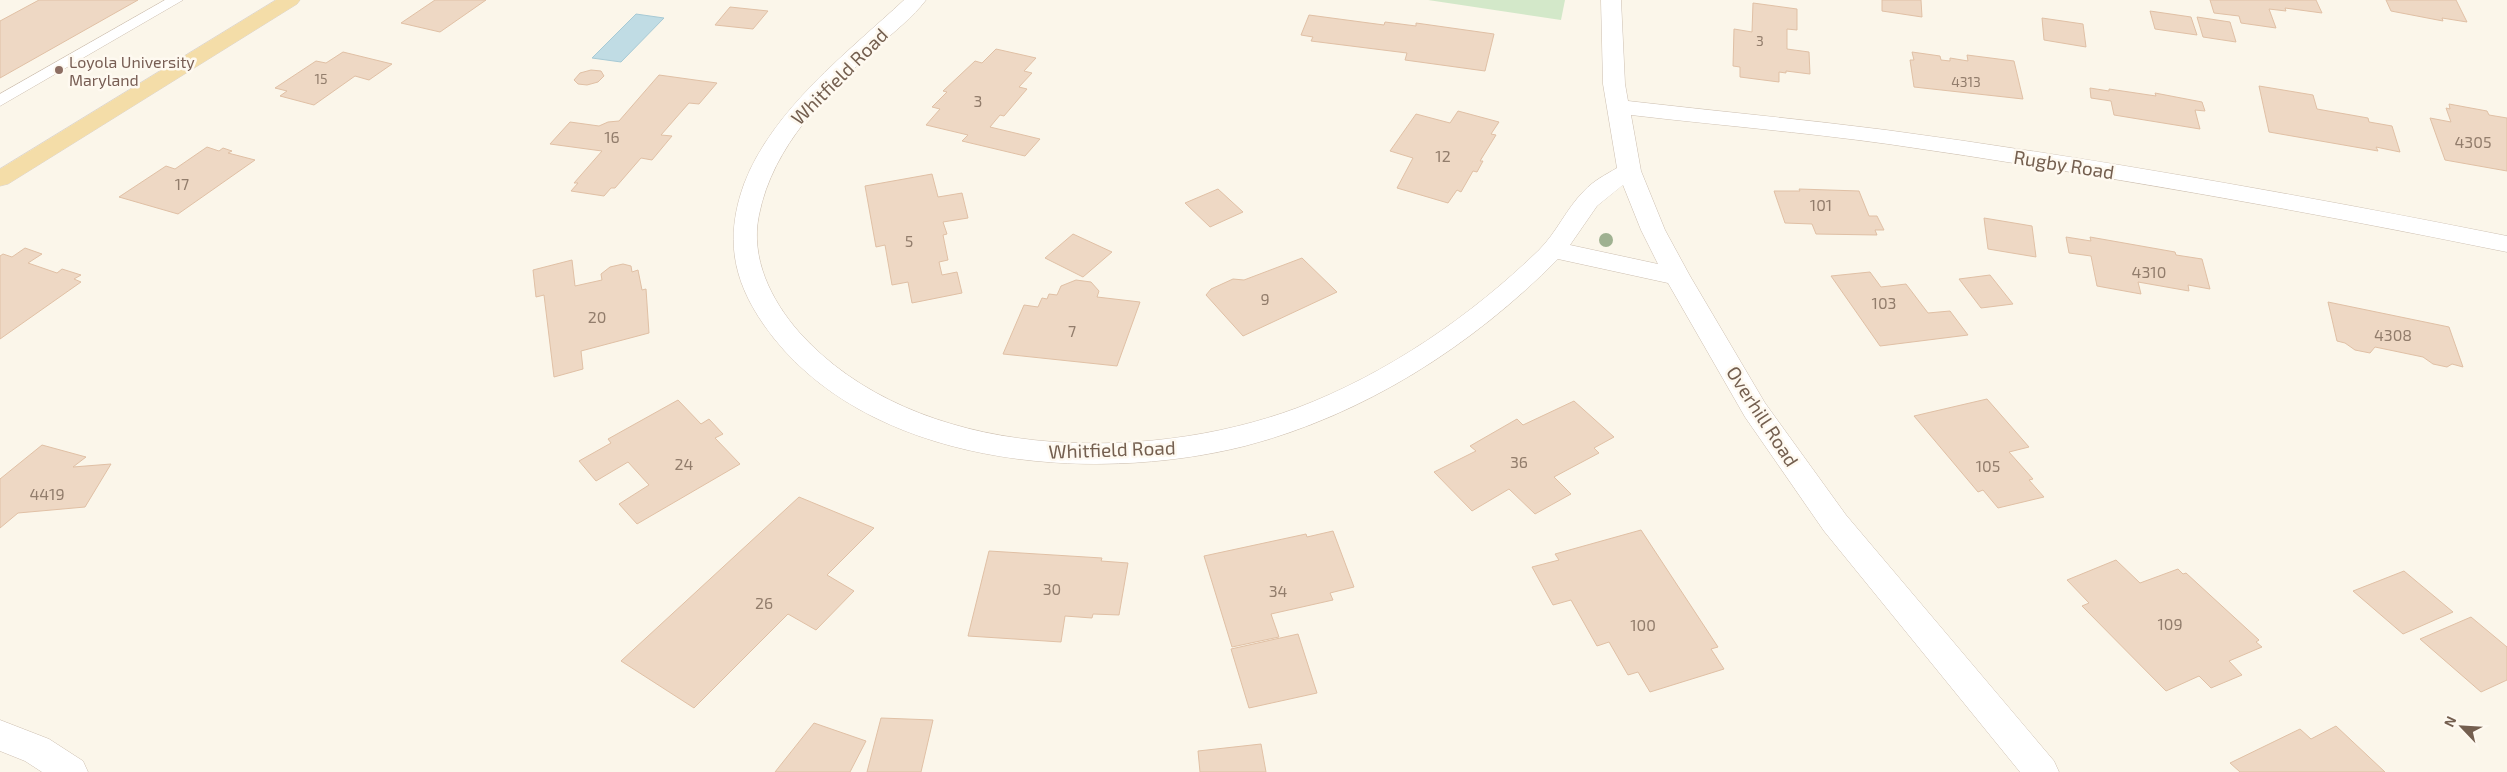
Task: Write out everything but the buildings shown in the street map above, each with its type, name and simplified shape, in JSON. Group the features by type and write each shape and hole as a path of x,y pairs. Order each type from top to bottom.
{"main road":[{"path":"0,179 290,0"}],"street":[{"name":"Whitfield Road","path":"916,0 813,98 786,130 764,165 746,216 747,251 751,279 777,326 815,366 858,396 909,419 982,444 1062,453 1145,451 1214,444 1279,426 1362,391 1426,353 1486,311 1553,250 1595,193 1629,171"},
{"name":"Overhill Road","path":"1611,0 1614,84 1629,171 1653,230 1677,276 1755,410 1835,523 1980,700 2042,772"},
{"name":"Rugby Road","path":"1618,107 1885,137 2087,167 2357,214 2507,244"},
{"path":"1553,250 1677,276"},
{"path":"0,735 37,750 71,772"}],"lane":[{"path":"0,101 176,0"}],"green space":[{"path":"1428,0 1565,0 1561,20"}],"water":[{"path":"636,14 664,18 621,62 592,58"}],"place":[{"name":"Loyola University Maryland","path":"59,70"}]}
